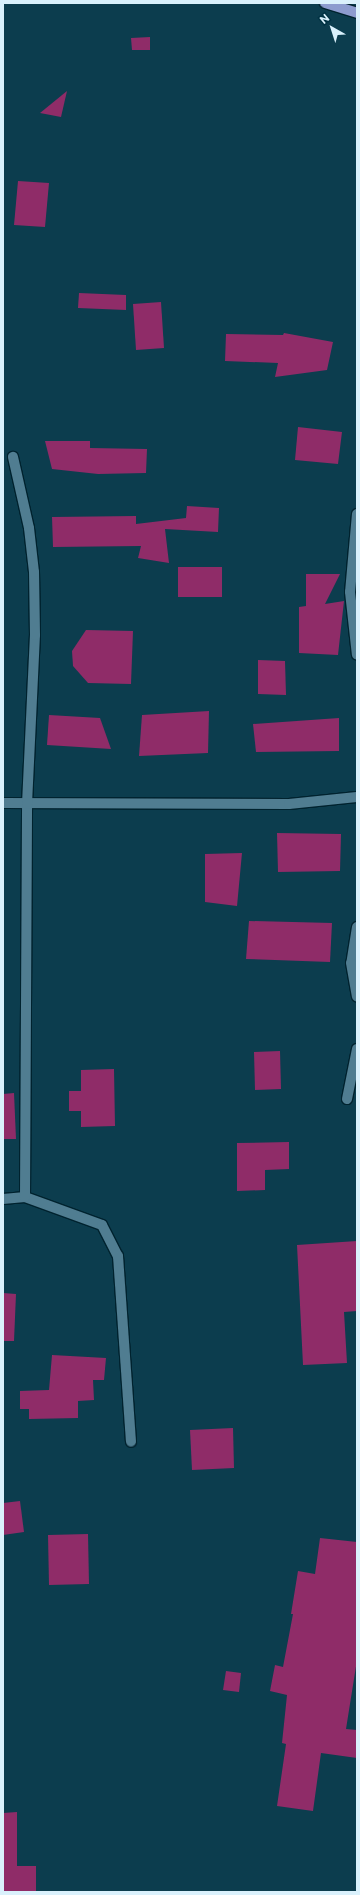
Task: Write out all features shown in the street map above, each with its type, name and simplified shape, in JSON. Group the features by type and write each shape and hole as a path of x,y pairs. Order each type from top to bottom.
{"main road":[{"path":"325,3 357,13"}],"street":[{"path":"13,457 29,528 34,572 35,635 27,804 25,1197"},
{"path":"357,514 350,592 357,655"},
{"path":"3,804 289,804 357,798"},
{"path":"357,927 351,963 357,996"},
{"path":"347,1099 357,1049"},
{"path":"3,1199 25,1197 102,1225 118,1256 131,1442"}],"building":[{"path":"150,37 150,50 132,50 131,38"},
{"path":"67,91 61,117 40,113"},
{"path":"18,181 49,183 45,227 14,225"},
{"path":"79,293 126,295 126,310 78,308"},
{"path":"161,302 164,348 136,350 133,304"},
{"path":"284,333 333,342 327,370 275,377 278,363 225,361 226,334 283,335"},
{"path":"298,427 342,432 338,464 295,460"},
{"path":"45,441 90,441 90,448 147,449 146,473 98,474 52,469"},
{"path":"187,506 219,508 218,532 165,529 169,563 138,558 141,546 53,547 52,517 136,516 136,524 186,518"},
{"path":"178,567 222,567 222,597 178,597"},
{"path":"306,574 340,574 325,604 344,601 338,655 299,653 299,607 306,606"},
{"path":"86,630 133,631 131,684 88,683 73,666 72,651"},
{"path":"258,660 285,661 286,695 258,694"},
{"path":"209,711 208,753 139,756 142,715"},
{"path":"49,715 100,718 111,749 47,745"},
{"path":"339,718 339,751 256,752 253,724"},
{"path":"277,833 341,834 340,871 278,872"},
{"path":"242,853 237,906 205,902 205,854"},
{"path":"249,921 332,923 330,962 246,959"},
{"path":"280,1051 281,1089 255,1090 254,1052"},
{"path":"114,1069 115,1126 81,1127 81,1111 69,1111 69,1091 81,1091 81,1070"},
{"path":"14,1093 16,1139 3,1139 3,1094"},
{"path":"289,1142 289,1169 265,1170 265,1190 237,1191 237,1143"},
{"path":"357,1241 357,1311 344,1312 347,1363 303,1365 297,1245"},
{"path":"3,1293 16,1294 14,1341 3,1341"},
{"path":"52,1355 106,1358 104,1380 93,1380 94,1400 78,1401 78,1418 29,1419 29,1409 20,1409 20,1391 49,1390"},
{"path":"233,1428 234,1468 192,1470 190,1430"},
{"path":"20,1501 24,1532 3,1535 3,1503"},
{"path":"88,1534 89,1584 49,1585 48,1535"},
{"path":"320,1538 357,1542 357,1660 346,1729 357,1730 357,1758 321,1753 313,1811 277,1806 286,1744 282,1743 287,1695 270,1691 275,1665 283,1667 293,1614 291,1614 298,1571 315,1574"},
{"path":"226,1671 241,1673 239,1692 223,1690"},
{"path":"17,1812 17,1866 36,1866 36,1892 3,1892 3,1813"}]}
